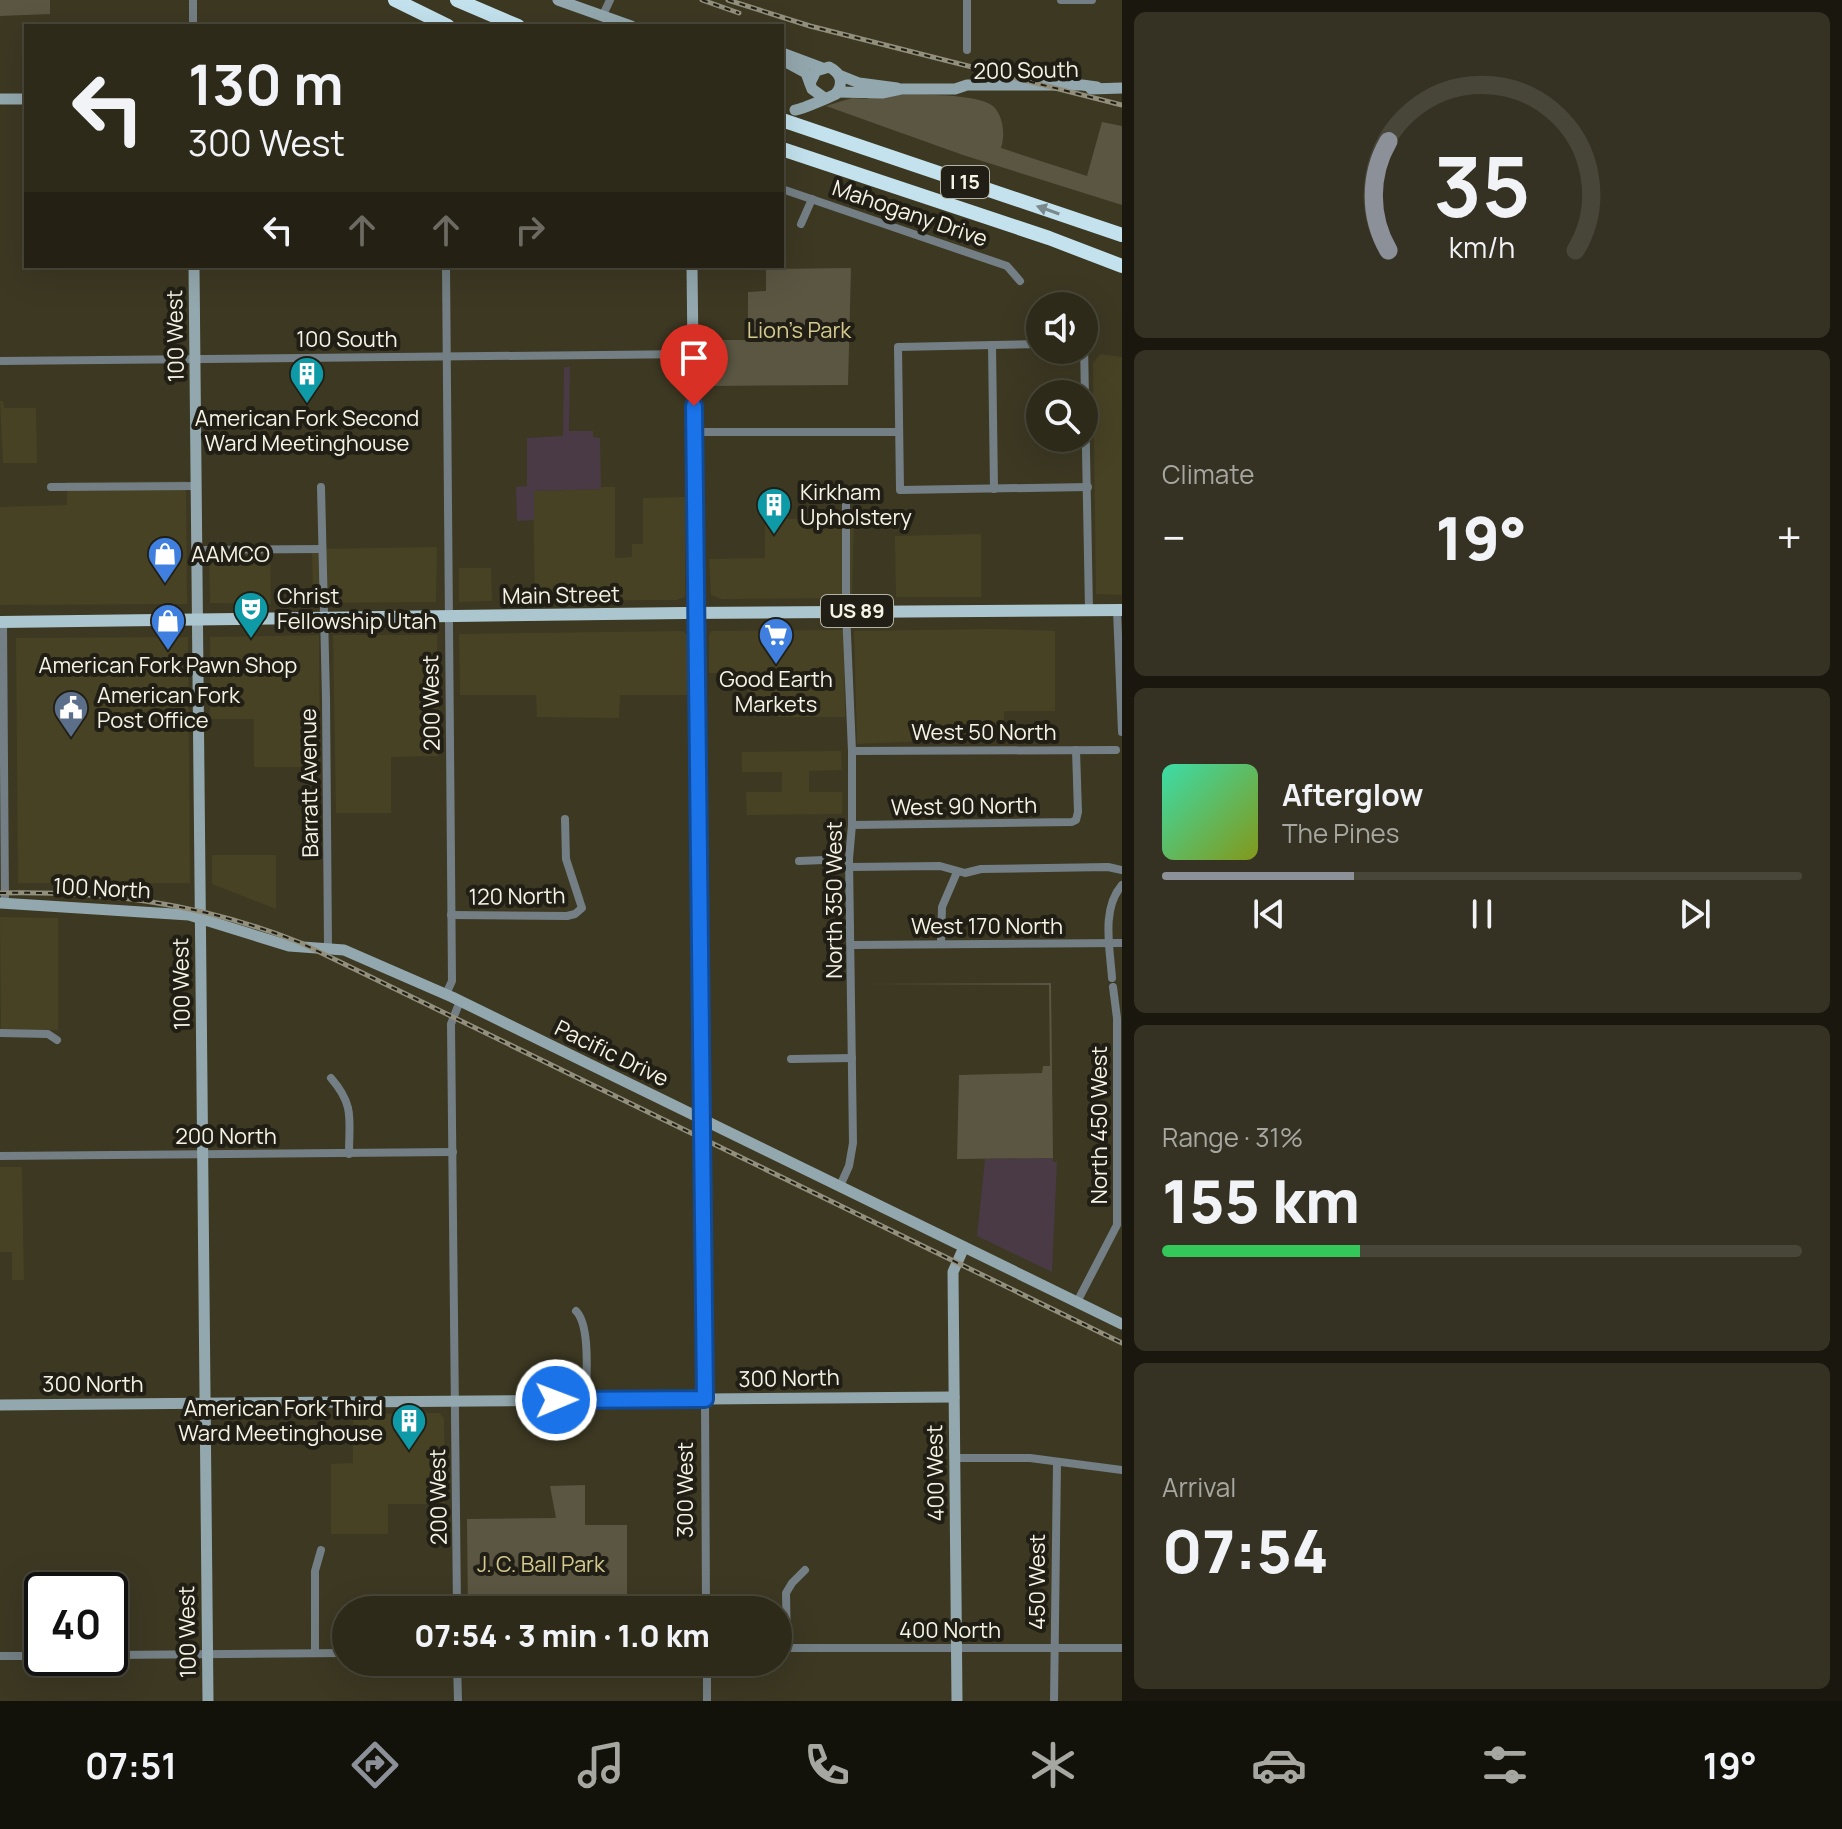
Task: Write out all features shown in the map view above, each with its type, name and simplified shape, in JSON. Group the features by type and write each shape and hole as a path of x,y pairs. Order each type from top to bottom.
{"highway":[{"path":"395,0 444,24"},
{"path":"457,0 513,24"},
{"name":"I 15","path":"784,121 1122,235"},
{"name":"I 15","path":"784,150 1049,238 1122,266"}],"main road":[{"name":"Main Street","path":"2,622 1120,610"}],"street":[{"path":"193,0 193,24"},
{"path":"558,0 606,6 628,24"},
{"path":"967,0 967,50"},
{"path":"1061,0 1092,0"},
{"path":"784,54 822,68"},
{"path":"784,61 806,73 811,85 817,95 830,97 837,92 841,82 839,75 829,67 816,71 811,85 806,100 784,118"},
{"name":"200 South","path":"839,75 859,83 883,84 901,89"},
{"name":"200 South","path":"837,92 955,89 968,92 1082,92 1096,87 1122,88"},
{"path":"795,110 803,110 823,97"},
{"path":"0,99 24,99"},
{"name":"Mahogany Drive","path":"784,190 1007,266 1020,281"},
{"path":"801,224 812,199"},
{"name":"100 West","path":"194,268 208,1701"},
{"name":"200 West","path":"446,268 452,981 446,994"},
{"name":"300 West","path":"692,268 706,1596"},
{"path":"1026,344 898,347 900,490 1088,487"},
{"path":"992,345 994,489"},
{"name":"100 South","path":"0,361 694,354"},
{"path":"1085,364 1089,610"},
{"path":"695,432 899,432"},
{"path":"51,487 197,486"},
{"name":"Barratt Avenue","path":"321,487 328,947"},
{"name":"North 350 West","path":"840,1186 849,1166 853,1143 849,863 852,751 846,611 846,500 842,491"},
{"path":"197,550 322,549"},
{"path":"1120,610 1122,732"},
{"path":"2,622 3,903"},
{"name":"West 90 North","path":"852,825 1068,823 1076,820 1078,812 1076,750"},
{"name":"West 50 North","path":"852,751 1116,750"},
{"name":"120 North","path":"451,915 575,914 582,908 566,859 565,819"},
{"path":"799,861 940,866 965,873 981,869 1108,867 1122,870"},
{"path":"941,944 942,907 957,872"},
{"name":"North 450 West","path":"1077,1302 1117,1225 1120,1018 1112,983 1109,943 1111,905 1115,892 1122,885"},
{"name":"100 North","path":"3,903 172,912 201,918"},
{"name":"Pacific Drive","path":"201,918 289,946 328,947 355,954 446,994 1122,1324"},
{"name":"West 170 North","path":"852,945 1122,943"},
{"name":"200 West","path":"457,1596 451,1024 460,1001"},
{"path":"0,1033 48,1034 57,1040"},
{"path":"791,1059 852,1058"},
{"path":"331,1078 346,1096 349,1105 349,1154"},
{"name":"200 North","path":"0,1156 453,1152"},
{"name":"400 West","path":"957,1701 953,1272 964,1247"},
{"path":"576,1311 582,1317 585,1329 586,1400"},
{"name":"300 North","path":"0,1405 954,1397"},
{"path":"955,1458 1017,1458 1122,1470"},
{"name":"450 West","path":"1054,1701 1057,1462"},
{"path":"315,1653 315,1571 321,1550"},
{"path":"786,1596 792,1583 805,1570"},
{"name":"400 North","path":"792,1648 1122,1648"},
{"path":"128,1655 332,1653"},
{"path":"0,1656 24,1656"},
{"path":"457,1676 458,1701"},
{"path":"707,1676 707,1701"}],"shaded area":[{"path":"1100,354 1122,357 1122,595 1096,594 1094,452 1098,452 1098,380 1093,380 1093,364 1098,364"},
{"path":"564,367 570,367 569,431 593,431 593,437 600,438 601,489 534,491 534,520 517,521 516,487 527,486 527,438 563,436"},
{"path":"0,401 3,401 4,408 36,408 37,463 3,463"},
{"path":"186,481 187,604 0,605 0,507 67,505 67,482"},
{"path":"615,487 615,558 632,557 632,544 643,544 643,498 685,497 685,597 676,600 535,601 533,491"},
{"path":"854,518 852,598 721,599 711,595 709,559 765,558 765,519"},
{"path":"981,534 981,597 896,597 895,536"},
{"path":"437,547 436,602 313,603 312,549"},
{"path":"209,549 270,549 271,604 210,603"},
{"path":"459,568 491,568 492,601 459,602"},
{"path":"844,630 845,717 778,717 777,700 748,700 748,673 709,673 711,631"},
{"path":"683,631 687,635 687,695 620,695 619,718 537,717 536,695 460,695 459,634"},
{"path":"854,631 1055,631 1055,711 1004,711 1004,738 857,744"},
{"path":"319,635 320,767 254,767 254,719 210,719 210,637"},
{"path":"333,635 437,635 438,756 391,757 391,813 336,813"},
{"path":"188,637 190,883 18,883 16,638"},
{"path":"841,751 842,770 809,771 809,792 842,792 842,814 747,815 746,792 782,792 782,772 742,772 742,752"},
{"path":"212,855 276,855 276,909 212,884"},
{"path":"0,917 58,918 58,1030 1,1031"},
{"path":"1053,1158 1053,1162 1057,1162 1052,1272 977,1236 985,1159"},
{"path":"0,1167 22,1167 24,1280 12,1280 12,1252 0,1252"},
{"path":"439,1413 444,1418 445,1504 388,1504 388,1534 331,1534 331,1464 353,1463 353,1414"}],"green space":[{"path":"0,0 50,0 50,14 0,16"},
{"path":"870,95 935,95 985,102 994,107 1000,116 1003,133 1001,148 1087,176 1102,122 1122,126 1122,205 963,155 826,106 852,98 868,99"},
{"name":"Lion's Park","path":"851,268 848,385 707,386 709,340 748,340 748,292 766,291 766,269"},
{"path":"1051,983 1053,1158 957,1159 959,1075 1042,1073 1043,1066 1050,1066 1049,985 861,984"},
{"name":"J. C. Ball Park","path":"585,1485 585,1525 627,1525 627,1596 468,1596 467,1519 556,1518 550,1486"}],"railway":[{"path":"702,0 739,13"},
{"path":"728,0 810,26 1122,105"},
{"path":"0,893 78,894 153,902 227,918 301,943 1122,1343"}],"place":[{"name":"American Fork Second Ward Meetinghouse","path":"307,405"},
{"name":"Kirkham Upholstery","path":"774,536"},
{"name":"AAMCO","path":"165,585"},
{"name":"Christ Fellowship Utah","path":"251,640"},
{"name":"American Fork Pawn Shop","path":"168,652"},
{"name":"Good Earth Markets","path":"776,666"},
{"name":"American Fork Post Office","path":"71,739"},
{"name":"American Fork Third Ward Meetinghouse","path":"409,1452"}],"route":[{"path":"556,1400 705,1399 694,406"}]}
